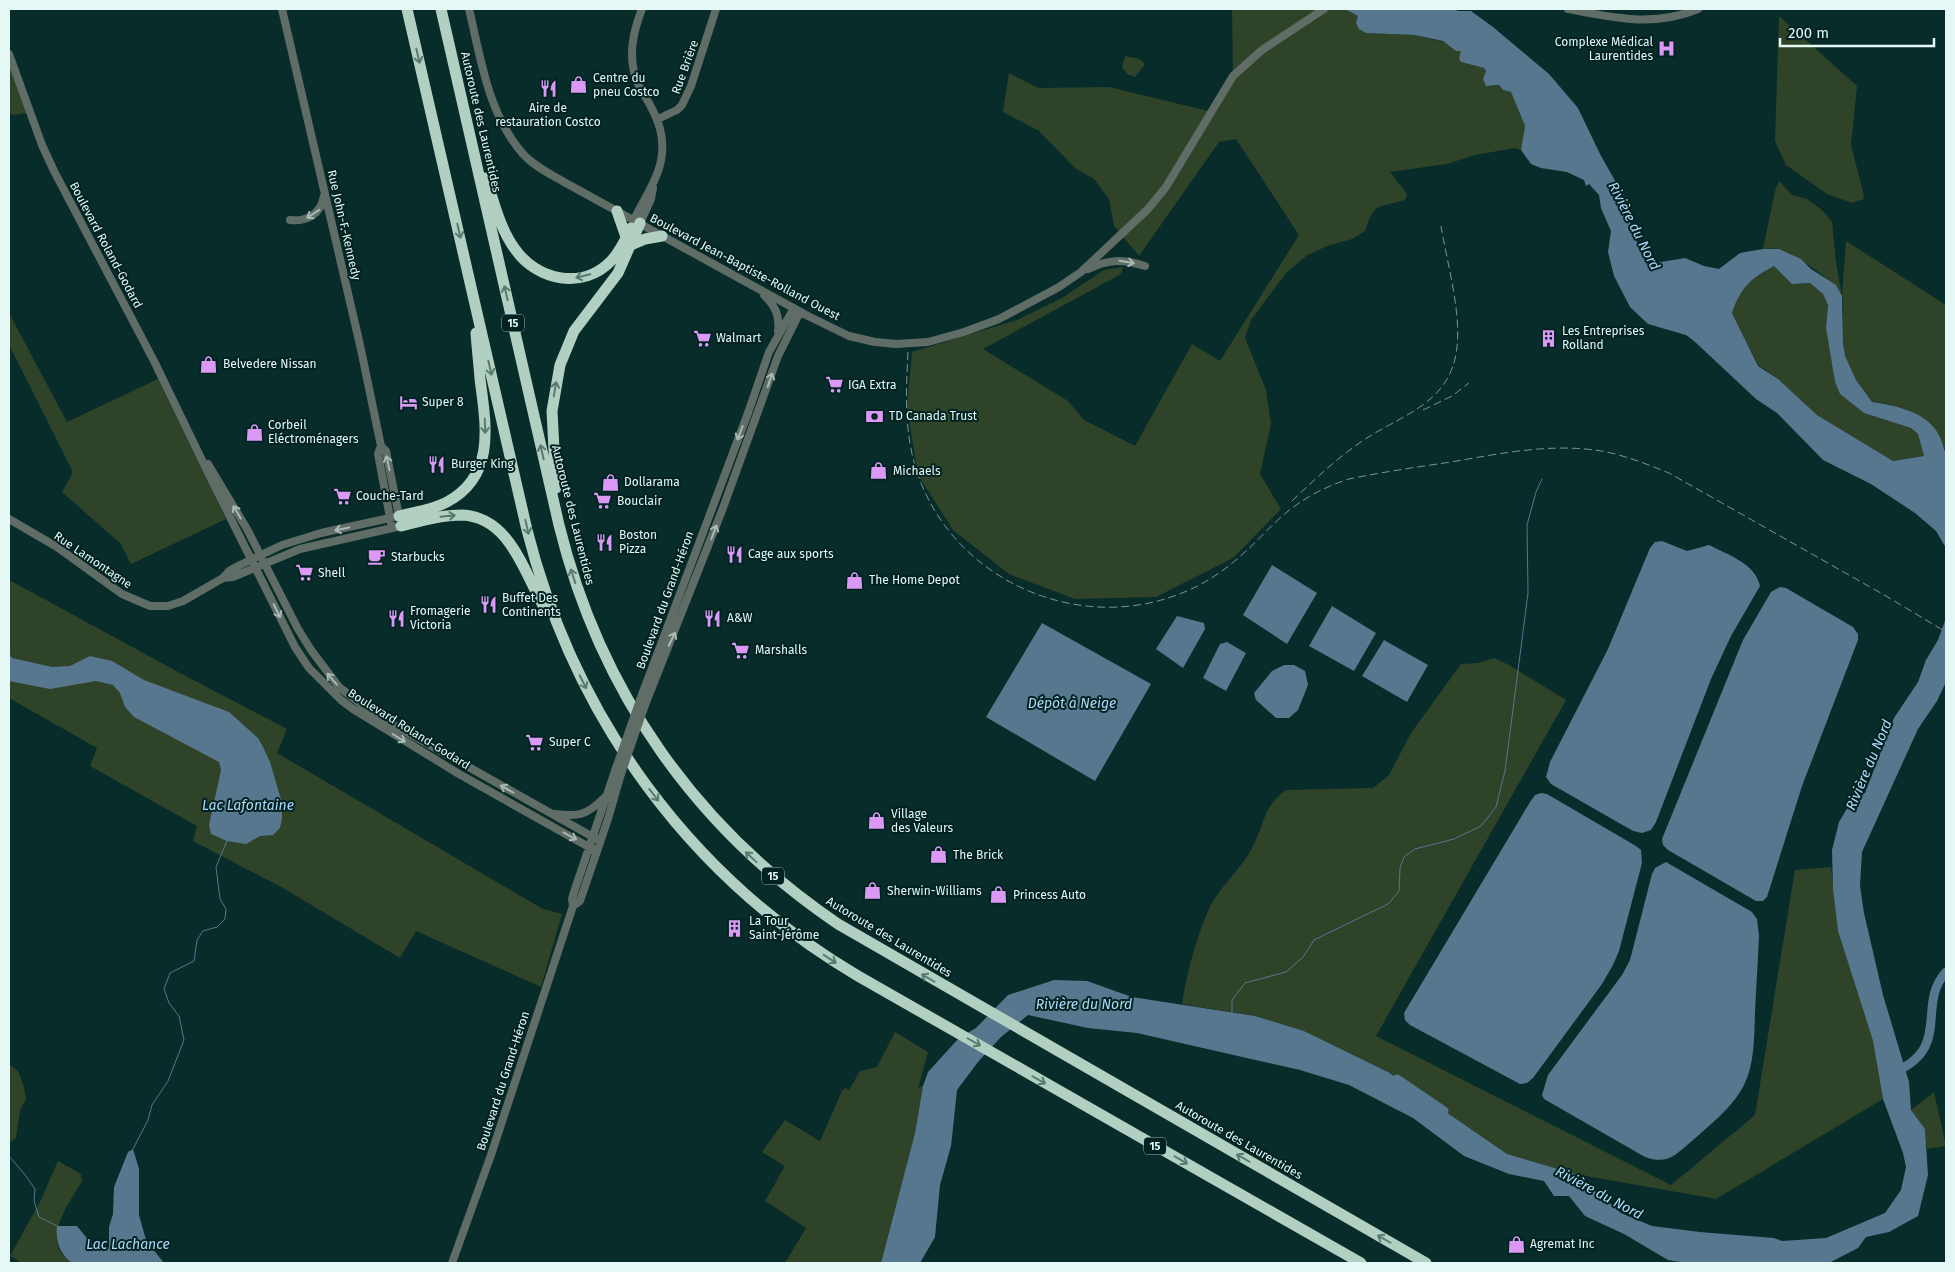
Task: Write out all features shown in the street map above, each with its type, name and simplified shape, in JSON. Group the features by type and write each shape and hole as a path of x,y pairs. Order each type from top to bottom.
{"highway":[{"name":"15","path":"408,9 531,544 543,587 562,638 597,709 629,761 667,812 714,865 763,909 810,946 858,976 997,1056 1361,1263"},
{"name":"Autoroute des Laurentides","path":"441,9 557,516 578,590 608,663 649,736 697,800 750,856 813,908 855,935 1426,1263"},
{"path":"469,130 506,235 519,255 531,267 557,278 568,279 585,276 598,271 608,264 629,241 662,236"},
{"path":"617,211 629,241"},
{"path":"557,516 552,420 554,394 560,365 574,331 614,279 637,222"},
{"path":"395,522 450,500 468,484 481,463 485,446 486,427 472,286"},
{"path":"395,522 461,515 479,519 492,525 514,549 534,591 562,638"}],"street":[{"name":"Rue John-F.-Kennedy","path":"282,9 360,345 381,446 386,451 395,522"},
{"name":"Boulevard Jean-Baptiste-Rolland Ouest","path":"469,9 491,99 505,130 524,155 534,163 564,182 797,310 849,336 896,344 928,342 964,332 999,319 1059,287 1081,272 1148,209 1160,194 1233,76 1262,50 1324,9"},
{"path":"637,222 645,196 654,182 662,154 662,138 658,119 636,80 633,64 632,39 642,9"},
{"name":"Rue Brière","path":"658,119 677,110 682,105 691,86 716,9"},
{"path":"1568,9 1633,20 1660,20 1683,15 1698,9"},
{"name":"Boulevard Roland-Godard","path":"9,54 42,145 54,171 156,365 295,647 309,668 341,700 459,774 593,849"},
{"path":"290,220 304,220 317,213 325,194"},
{"path":"1081,272 1109,261 1123,260 1145,266"},
{"path":"759,289 776,308 779,320 776,338"},
{"name":"Boulevard du Grand-Héron","path":"452,1263 573,906 580,901 593,849 643,702 769,352 776,338 797,310"},
{"name":"Boulevard du Grand-Héron","path":"643,702 683,614 730,491 778,356 797,310"},
{"name":"Boulevard Roland-Godard","path":"194,441 219,480 261,555 298,629 324,670 339,687 371,712 596,840"},
{"name":"Rue Lamontagne","path":"9,519 57,548 122,594 150,606 168,606 183,601 222,578 229,571 282,545 305,538 395,522"},
{"name":"Rue Lamontagne","path":"222,578 233,577 300,549 395,522"},
{"name":"Boulevard du Grand-Héron","path":"596,840 606,796 619,771"},
{"path":"549,813 572,816 582,815 594,808 606,796"}],"green space":[{"path":"1232,9 1345,9 1358,16 1366,33 1415,35 1448,43 1451,47 1461,51 1461,62 1484,68 1486,71 1483,79 1492,86 1499,85 1503,90 1511,92 1525,126 1521,150 1515,148 1475,155 1447,164 1390,172 1407,194 1405,200 1379,207 1371,215 1365,231 1352,239 1327,246 1306,256 1286,273 1251,320 1245,338 1266,390 1271,424 1260,474 1281,509 1233,558 1156,597 1075,599 1009,574 953,530 918,475 907,407 912,352 1017,320 1062,298 1104,270 1123,267 1121,274 983,349 1068,401 1084,420 1135,446 1192,344 1220,361 1299,235 1236,139 1219,142 1139,256 1114,226 1109,199 1094,179 1075,168 1039,131 1003,112 1009,73 1038,88 1109,87 1208,111 1233,76"},
{"path":"1779,16 1857,86 1851,145 1864,199 1852,203 1827,194 1786,165 1775,141"},
{"path":"1125,56 1139,59 1145,64 1135,77 1127,74 1122,67"},
{"path":"9,60 29,113 14,115 9,113"},
{"path":"1779,181 1792,195 1807,199 1822,210 1832,222 1842,296 1839,290 1824,276 1785,251 1763,249 1775,191"},
{"path":"1846,241 1946,305 1946,451 1936,431 1891,405 1871,401 1861,387 1847,364 1842,347 1842,296"},
{"path":"1774,266 1792,284 1810,283 1823,294 1828,305 1826,328 1835,382 1840,394 1864,413 1911,428 1918,434 1924,456 1893,461 1817,415 1778,379 1758,365 1732,313 1739,296 1747,284"},
{"path":"9,313 67,422 158,379 226,519 131,564 121,544 62,492 73,472 9,345"},
{"path":"9,580 287,729 277,753 543,909 562,914 541,987 416,931 400,958 283,888 193,841 197,826 90,766 97,748 9,698"},
{"path":"1494,658 1509,665 1566,700 1376,1036 1671,1185 1755,1115 1795,870 1831,867 1838,931 1873,1041 1883,1099 1716,1199 1575,1174 1507,1154 1388,1072 1304,1031 1255,1016 1182,1004 1195,947 1211,905 1248,854 1268,810 1278,796 1286,790 1373,788 1389,775 1411,733 1461,664 1478,663"},
{"path":"895,1032 928,1052 918,1088 923,1086 915,1133 881,1263 785,1263 806,1228 765,1201 785,1166 762,1152 785,1120 820,1141 842,1091 845,1088 849,1090 860,1071 877,1067"},
{"path":"9,1064 18,1071 26,1099 20,1110 16,1138 9,1143"},
{"path":"1934,1092 1946,1146 1927,1149 1925,1129 1911,1110"},
{"path":"58,1161 81,1174 82,1181 64,1212 57,1234 62,1254 72,1263 22,1263 10,1256 40,1202"}],"water":[{"name":"Rivière du Nord","path":"1345,9 1451,9 1471,11 1549,74 1578,108 1600,154 1627,202 1625,208 1641,253 1649,267 1661,262 1685,258 1704,266 1719,269 1740,253 1763,249 1779,249 1801,259 1811,269 1836,285 1842,296 1845,356 1856,380 1872,402 1898,407 1915,413 1929,423 1940,438 1946,454 1946,548 1936,531 1915,513 1871,484 1823,460 1777,413 1756,399 1694,341 1686,335 1648,324 1630,307 1614,276 1608,252 1611,231 1601,208 1599,195 1589,184 1586,186 1584,180 1567,172 1541,168 1531,164 1521,150 1525,126 1511,92 1503,90 1499,85 1486,86 1483,79 1486,71 1484,68 1461,62 1459,58 1461,51 1456,51 1443,41 1415,35 1366,33 1359,29 1356,23 1358,16","holes":["1774,266 1792,284 1810,283 1823,294 1828,305 1826,328 1835,382 1840,394 1864,413 1911,428 1918,434 1924,456 1893,461 1817,415 1778,379 1758,366 1732,313 1735,304 1747,285"]},
{"path":"1662,541 1687,551 1709,545 1747,566 1753,571 1760,586 1731,636 1711,679 1656,822 1651,830 1642,833 1633,831 1551,784 1546,777 1550,762 1608,649 1650,548 1655,542"},
{"path":"1272,565 1317,593 1287,644 1243,615"},
{"path":"1780,587 1786,588 1853,627 1858,634 1858,640 1802,786 1767,897 1763,901 1756,901 1668,850 1663,845 1662,839 1743,640 1771,592"},
{"path":"1332,606 1376,633 1354,671 1309,646"},
{"path":"1177,616 1204,623 1205,629 1183,668 1156,649"},
{"name":"Rivière du Nord","path":"1946,618 1946,682 1937,701 1918,729 1862,852 1860,886 1864,913 1883,995 1909,1082 1911,1110 1925,1129 1928,1175 1918,1216 1889,1232 1866,1237 1858,1248 1829,1263 1686,1263 1668,1260 1624,1234 1585,1216 1569,1196 1554,1196 1544,1181 1509,1174 1464,1156 1413,1118 1349,1085 1300,1070 1137,1033 1088,1028 1028,1015 1001,1037 978,1062 957,1090 951,1146 940,1185 935,1237 920,1263 881,1263 915,1133 923,1086 928,1072 959,1038 976,1028 1008,995 1054,980 1087,981 1132,997 1255,1016 1304,1031 1388,1072 1507,1154 1575,1174 1621,1213 1652,1226 1774,1238 1782,1241 1826,1238 1885,1213 1901,1190 1906,1167 1903,1153 1883,1099 1873,1041 1838,931 1833,889 1832,850 1839,822 1855,795 1865,793 1894,718 1918,682"},
{"name":"Dépôt à Neige","path":"1042,623 1151,684 1095,781 986,717"},
{"path":"1384,640 1428,665 1407,702 1362,676"},
{"path":"1227,642 1246,653 1226,691 1203,678 1220,644"},
{"name":"Lac Lafontaine","path":"9,653 12,658 52,667 70,666 90,656 112,661 144,680 229,712 258,738 270,762 282,803 280,828 273,835 260,836 246,844 227,841 211,834 209,825 221,770 219,762 134,717 125,707 120,693 113,685 96,681 50,689 9,681"},
{"path":"1284,665 1294,665 1305,671 1308,685 1298,710 1289,718 1276,718 1256,700 1254,693 1272,671"},
{"path":"1547,794 1636,846 1641,850 1642,863 1619,951 1613,965 1602,984 1533,1078 1527,1083 1520,1084 1410,1025 1405,1020 1404,1013 1530,802 1535,795"},
{"path":"1666,862 1752,912 1757,919 1759,936 1753,1049 1748,1077 1734,1101 1721,1115 1676,1154 1660,1160 1645,1157 1544,1099 1542,1095 1548,1075 1622,975 1630,960 1652,874 1655,868"},
{"name":"Lac Lachance","path":"133,1149 139,1169 139,1215 146,1240 164,1263 72,1263 64,1256 59,1247 57,1226 77,1226 95,1248 103,1251 109,1247 109,1227 113,1214 114,1187 128,1152"}],"waterway":[{"path":"1232,1013 1232,1000 1245,983 1286,972 1303,957 1314,940 1388,904 1399,891 1400,868 1404,857 1415,849 1454,839 1481,826 1496,807 1505,771 1528,593 1527,525 1536,492 1542,479"},
{"path":"133,1149 148,1120 152,1105 168,1081 184,1040 179,1016 169,1003 164,989 170,973 194,961 197,940 203,931 217,927 225,919 226,909 220,899 216,867 227,841"},
{"path":"1895,1072 1912,1062 1923,1050 1931,1025 1933,998 1946,972"},
{"name":"Rivière du Nord","path":"1397,1079 1444,1111"},
{"path":"9,1156 35,1189 34,1201 39,1217 57,1226"}],"railway":[{"path":"1292,501 1349,450 1420,407 1434,396 1445,383 1453,367 1458,333 1453,286 1441,226"},
{"path":"908,352 906,396 909,440 916,469 933,507 957,540 987,567 1022,588 1060,601 1100,607 1142,604 1182,593 1207,581 1231,564 1288,511 1301,502 1321,490 1349,479 1510,452 1568,448 1607,452 1639,461 1669,473 1946,632"},
{"path":"1423,410 1452,396 1469,383"}],"place":[{"name":"Complexe Médical Laurentides","path":"1667,49"},
{"name":"Centre du pneu Costco","path":"579,85"},
{"name":"Aire de restauration Costco","path":"548,89"},
{"name":"Walmart","path":"702,338"},
{"name":"Les Entreprises Rolland","path":"1548,338"},
{"name":"Belvedere Nissan","path":"209,364"},
{"name":"IGA Extra","path":"834,385"},
{"name":"Super 8","path":"408,402"},
{"name":"TD Canada Trust","path":"875,416"},
{"name":"Corbeil Eléctroménagers","path":"254,432"},
{"name":"Burger King","path":"437,464"},
{"name":"Michaels","path":"879,471"},
{"name":"Dollarama","path":"610,482"},
{"name":"Couche-Tard","path":"342,496"},
{"name":"Bouclair","path":"603,501"},
{"name":"Boston Pizza","path":"605,542"},
{"name":"Cage aux sports","path":"734,554"},
{"name":"Starbucks","path":"377,557"},
{"name":"Shell","path":"304,573"},
{"name":"The Home Depot","path":"855,580"},
{"name":"Buffet Des Continents","path":"488,605"},
{"name":"Fromagerie Victoria","path":"396,618"},
{"name":"A&W","path":"713,618"},
{"name":"Marshalls","path":"741,650"},
{"name":"Super C","path":"535,742"},
{"name":"Village des Valeurs","path":"877,821"},
{"name":"The Brick","path":"939,855"},
{"name":"Sherwin-Williams","path":"873,891"},
{"name":"Princess Auto","path":"999,895"},
{"name":"La Tour Saint-Jérôme","path":"735,928"},
{"name":"Agremat Inc","path":"1516,1244"}]}
